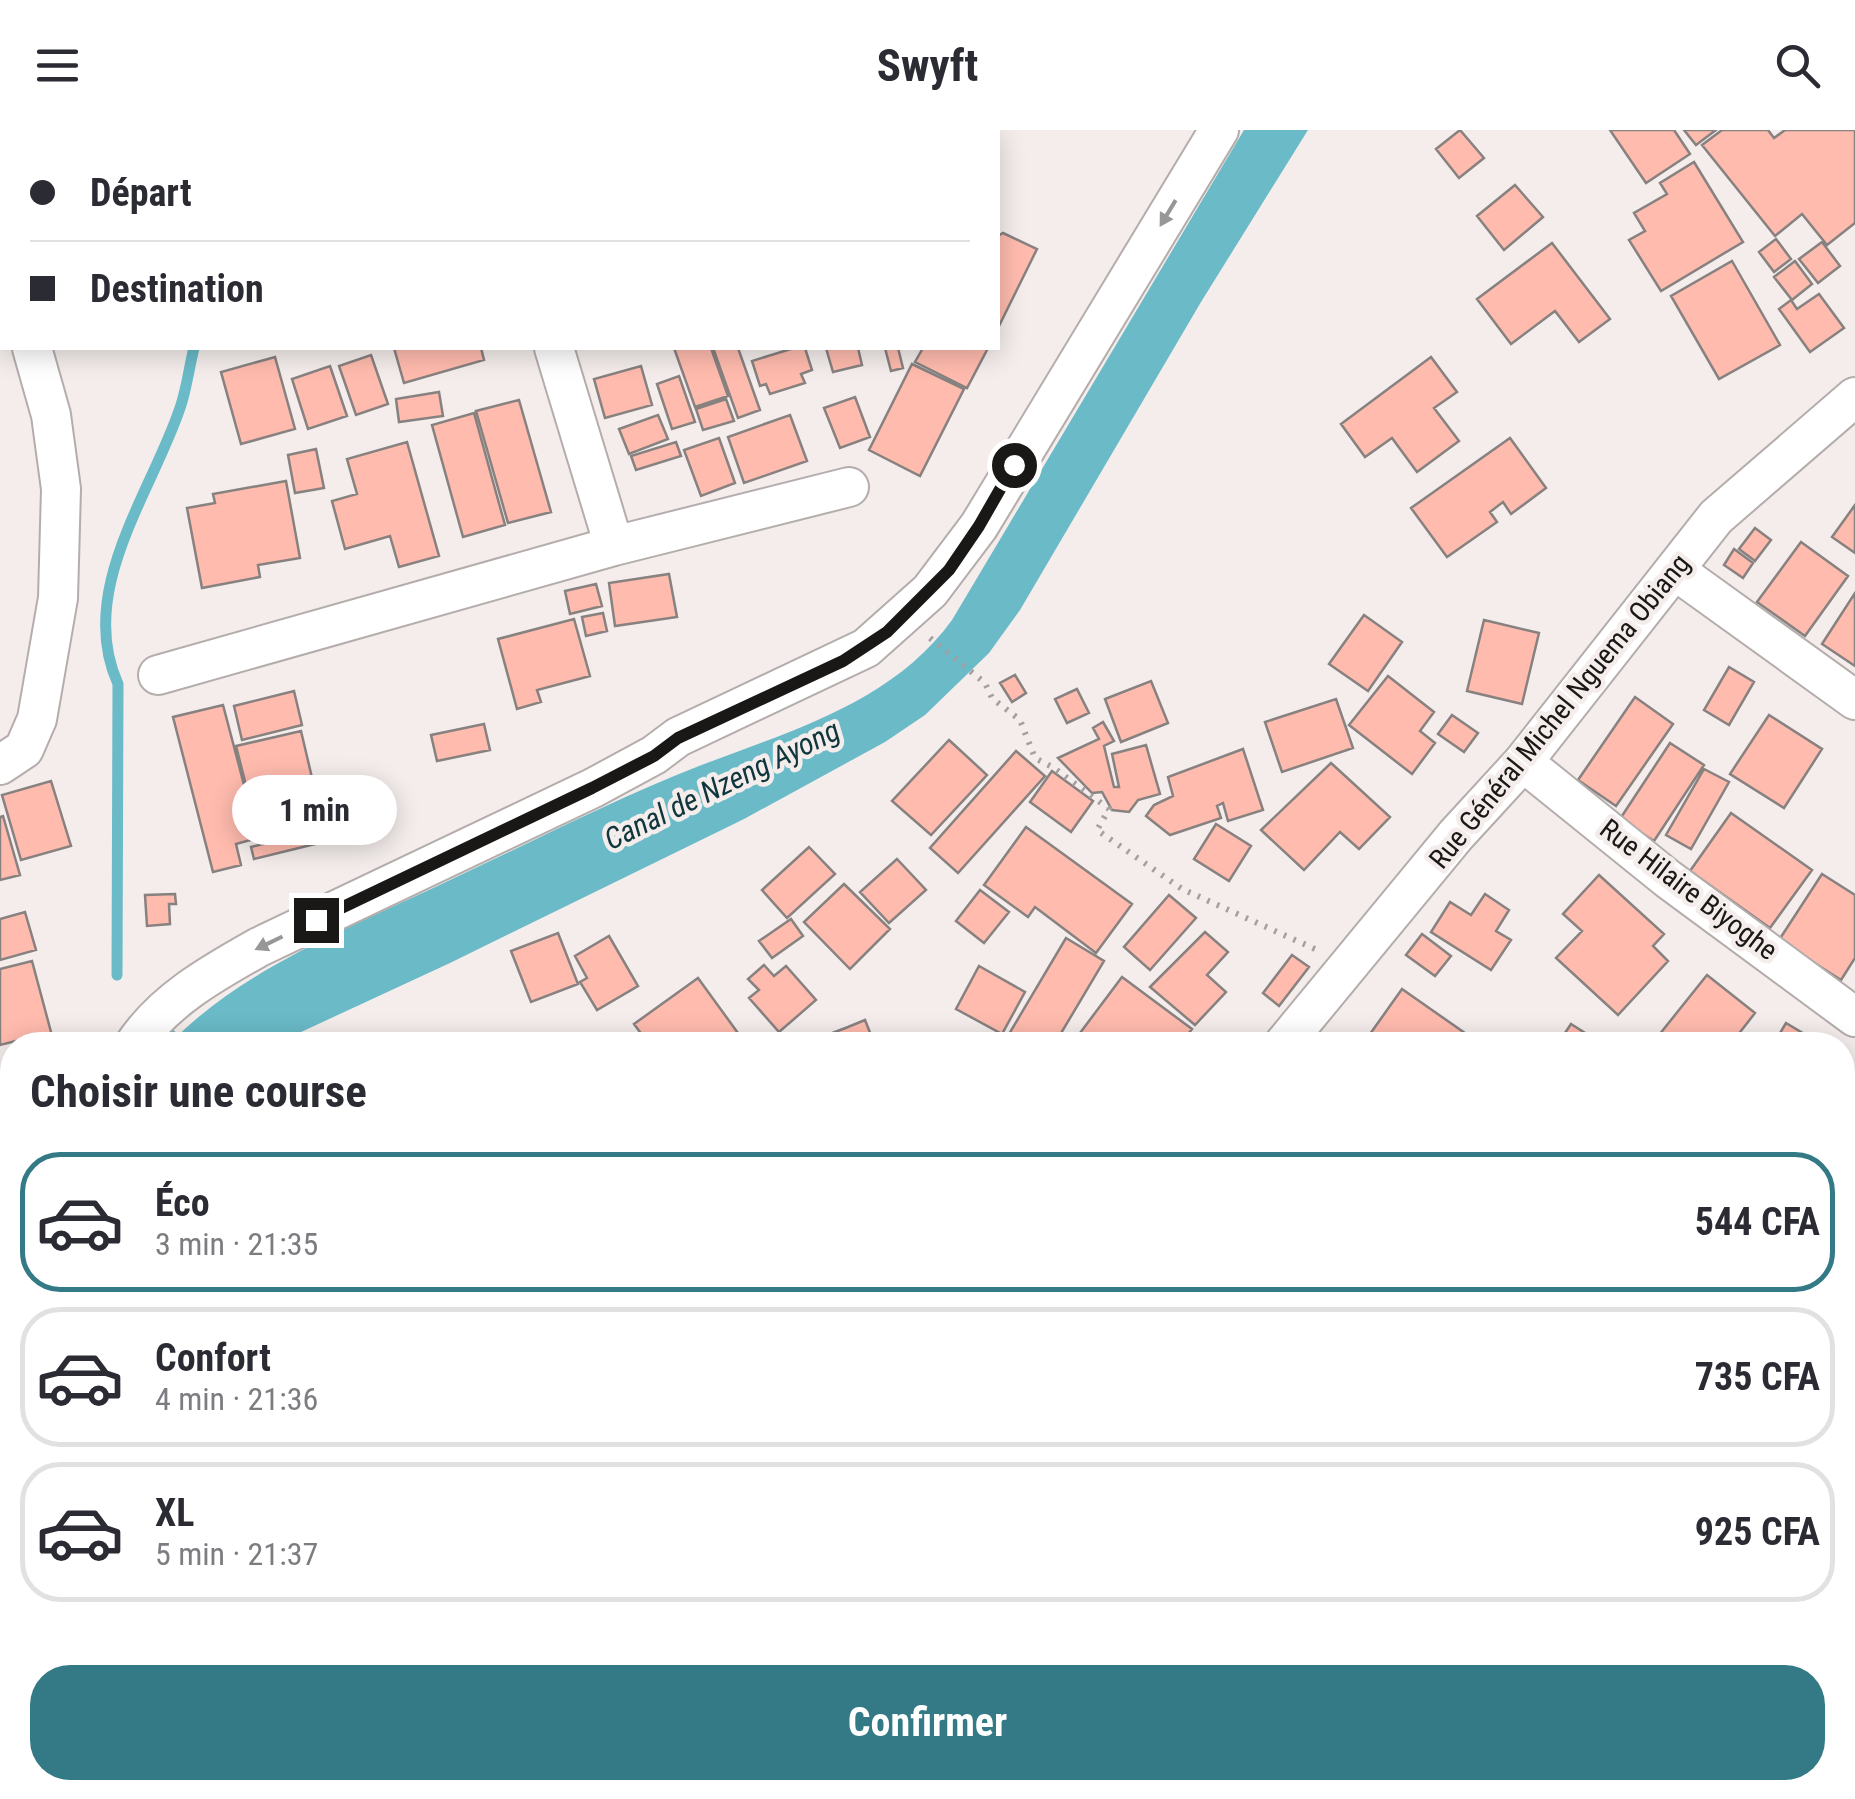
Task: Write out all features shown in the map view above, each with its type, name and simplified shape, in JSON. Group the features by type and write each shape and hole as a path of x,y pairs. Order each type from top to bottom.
{"street":[{"path":"145,1032 165,1009 210,975 258,947 592,788 654,756 678,738 843,661 887,632 949,570 979,526 1219,130"},
{"path":"0,765 24,749 37,719 58,598 61,488 51,414 33,350"},
{"path":"555,350 614,546"},
{"name":"Rue Général Michel Nguema Obiang","path":"1294,1032 1456,835 1522,762 1716,517 1855,397"},
{"path":"158,675 614,546 849,487"},
{"path":"1676,571 1855,700"},
{"name":"Rue Hilaire Biyoghe","path":"1522,762 1668,879 1855,1017"}],"path":[{"path":"922,631 985,683 992,698 1020,720 1035,758 1108,809 1097,830 1182,889 1228,912 1277,929 1348,966"}],"water":[{"name":"Canal de Nzeng Ayong","path":"1244,130 1308,130 1201,302 1020,610 989,653 925,715 885,742 744,819 301,1032 182,1032 264,971 339,932 636,792 837,711 900,673 928,649 952,620"}],"building":[{"path":"1460,130 1484,158 1459,178 1436,149"},
{"path":"1610,130 1674,130 1690,154 1646,183"},
{"path":"1684,130 1716,130 1696,145"},
{"path":"1722,130 1768,130 1774,138 1785,130 1855,130 1855,223 1827,245 1802,214 1775,236 1702,145"},
{"path":"1694,162 1743,242 1661,291 1629,240 1645,231 1634,213 1667,194 1660,183"},
{"path":"1515,185 1543,217 1504,250 1477,216"},
{"path":"1000,235 1037,249 1000,324"},
{"path":"1776,239 1791,259 1774,272 1759,252"},
{"path":"1822,242 1840,266 1818,283 1799,259"},
{"path":"1552,243 1610,319 1579,342 1555,311 1511,344 1477,299"},
{"path":"1732,261 1780,345 1719,379 1671,296"},
{"path":"1795,261 1812,284 1792,300 1774,277"},
{"path":"1819,294 1844,328 1810,352 1779,309 1791,300 1797,309"},
{"path":"395,350 482,350 484,360 404,383"},
{"path":"675,350 712,350 728,396 695,407"},
{"path":"714,350 739,350 760,410 738,418"},
{"path":"788,350 806,350 812,370 801,374 805,383 770,394 766,384 760,386 752,361"},
{"path":"827,350 858,350 862,365 833,372"},
{"path":"886,350 898,350 903,368 891,371"},
{"path":"922,350 987,350 967,388 915,362"},
{"path":"371,355 388,404 356,415 339,366"},
{"path":"275,357 295,429 241,444 221,372"},
{"path":"1431,357 1457,392 1434,408 1459,441 1417,472 1392,438 1365,457 1341,424"},
{"path":"912,364 964,389 920,476 869,450"},
{"path":"330,366 347,416 308,429 292,379"},
{"path":"641,366 652,405 605,418 594,379"},
{"path":"679,376 695,422 672,429 657,384"},
{"path":"439,392 443,416 399,422 396,399"},
{"path":"855,397 870,437 840,448 824,408"},
{"path":"726,399 734,421 703,430 696,409"},
{"path":"519,400 551,512 508,523 476,411"},
{"path":"474,413 505,525 463,537 432,425"},
{"path":"658,415 668,439 629,454 619,429"},
{"path":"790,415 807,461 744,483 728,437"},
{"path":"719,438 735,483 701,496 684,450"},
{"path":"1510,438 1546,488 1511,514 1503,502 1490,512 1497,522 1447,557 1411,508"},
{"path":"407,442 439,556 399,567 390,536 345,549 332,501 357,494 347,459"},
{"path":"676,442 681,456 636,470 631,456"},
{"path":"316,449 324,488 295,493 288,455"},
{"path":"286,481 300,558 258,565 260,577 202,588 187,508 215,503 213,494"},
{"path":"1855,505 1855,553 1832,537"},
{"path":"1755,528 1771,540 1755,561 1739,549"},
{"path":"1801,542 1848,576 1805,636 1757,602"},
{"path":"1734,549 1753,563 1743,578 1724,565"},
{"path":"669,574 677,617 615,626 609,583"},
{"path":"596,584 602,606 570,614 565,591"},
{"path":"1855,593 1855,666 1822,644"},
{"path":"603,613 607,631 586,636 582,617"},
{"path":"1364,615 1402,642 1368,691 1329,664"},
{"path":"574,619 590,676 537,690 541,702 517,709 498,639"},
{"path":"1484,620 1539,633 1522,704 1467,691"},
{"path":"1729,667 1754,682 1729,725 1704,710"},
{"path":"1015,675 1026,693 1012,702 1000,683"},
{"path":"1388,676 1434,712 1420,731 1435,743 1412,774 1349,725"},
{"path":"1151,681 1168,723 1121,742 1105,699"},
{"path":"1077,689 1089,713 1067,723 1055,699"},
{"path":"294,691 302,725 242,740 234,706"},
{"path":"1635,697 1673,724 1616,806 1578,780"},
{"path":"1336,699 1353,748 1282,772 1265,722"},
{"path":"223,705 258,838 236,844 241,865 213,872 173,717"},
{"path":"1452,715 1478,733 1464,752 1438,734"},
{"path":"1769,715 1822,749 1784,808 1730,774"},
{"path":"1103,722 1114,741 1104,746 1114,787 1119,787 1112,754 1146,745 1160,794 1138,800 1129,812 1112,810 1102,792 1092,793 1058,758 1099,739 1093,728"},
{"path":"484,724 490,750 437,761 431,735"},
{"path":"301,731 313,782 249,797 236,746"},
{"path":"949,740 987,775 931,835 892,801"},
{"path":"1670,743 1704,765 1654,841 1620,819"},
{"path":"1243,749 1263,810 1228,821 1223,803 1217,806 1221,818 1170,835 1146,816 1154,805 1173,796 1168,777"},
{"path":"1016,751 1045,776 958,873 930,848"},
{"path":"1331,763 1390,817 1359,849 1340,832 1304,870 1261,830"},
{"path":"1704,769 1729,782 1691,849 1666,835"},
{"path":"1052,771 1093,801 1071,832 1030,802"},
{"path":"51,781 71,846 21,860 2,795"},
{"path":"292,793 299,824 262,833 255,802"},
{"path":"1731,813 1812,870 1770,928 1690,871"},
{"path":"3,816 20,875 0,880 0,817"},
{"path":"1216,824 1251,846 1229,881 1194,859"},
{"path":"1026,827 1132,904 1096,953 1035,907 1028,917 984,885"},
{"path":"316,831 319,843 254,859 251,847"},
{"path":"809,847 835,874 787,918 762,890"},
{"path":"897,859 926,890 889,923 860,892"},
{"path":"1822,874 1855,895 1855,958 1841,980 1779,940"},
{"path":"1599,875 1664,934 1653,946 1668,961 1618,1015 1556,958 1582,931 1563,914"},
{"path":"844,884 890,929 850,969 804,922"},
{"path":"980,890 1009,912 984,943 956,921"},
{"path":"175,894 176,904 169,904 170,924 147,926 145,895"},
{"path":"1485,894 1509,910 1496,931 1511,940 1491,970 1431,932 1450,902 1471,915"},
{"path":"1169,895 1196,918 1150,970 1124,947"},
{"path":"25,912 36,950 0,960 0,919"},
{"path":"791,919 803,936 772,958 759,941"},
{"path":"1205,932 1228,952 1207,975 1226,992 1195,1025 1150,987"},
{"path":"558,933 578,984 531,1002 511,951"},
{"path":"1422,934 1451,956 1435,976 1406,955"},
{"path":"609,936 638,986 597,1010 580,982 587,978 575,956"},
{"path":"1066,938 1104,961 1062,1032 1010,1032"},
{"path":"1292,955 1309,967 1279,1006 1263,993"},
{"path":"32,961 51,1032 0,1032 0,969"},
{"path":"764,965 774,976 786,966 816,1000 779,1032 749,998 759,990 748,979"},
{"path":"979,966 1025,992 1003,1032 956,1009"},
{"path":"1707,975 1755,1013 1740,1032 1661,1032"},
{"path":"1122,977 1192,1029 1190,1032 1081,1032"},
{"path":"698,978 737,1032 640,1032 634,1024"},
{"path":"1402,989 1463,1032 1371,1032"},
{"path":"865,1020 870,1032 835,1032"},
{"path":"1786,1023 1801,1032 1781,1032"},
{"path":"1571,1024 1584,1032 1566,1032"}],"waterway":[{"path":"117,975 118,684 107,649 106,614 122,543 180,408 194,350"}],"route":[{"path":"316,920 592,788 654,756 678,738 866,648 905,616 949,570 1014,465"}]}
